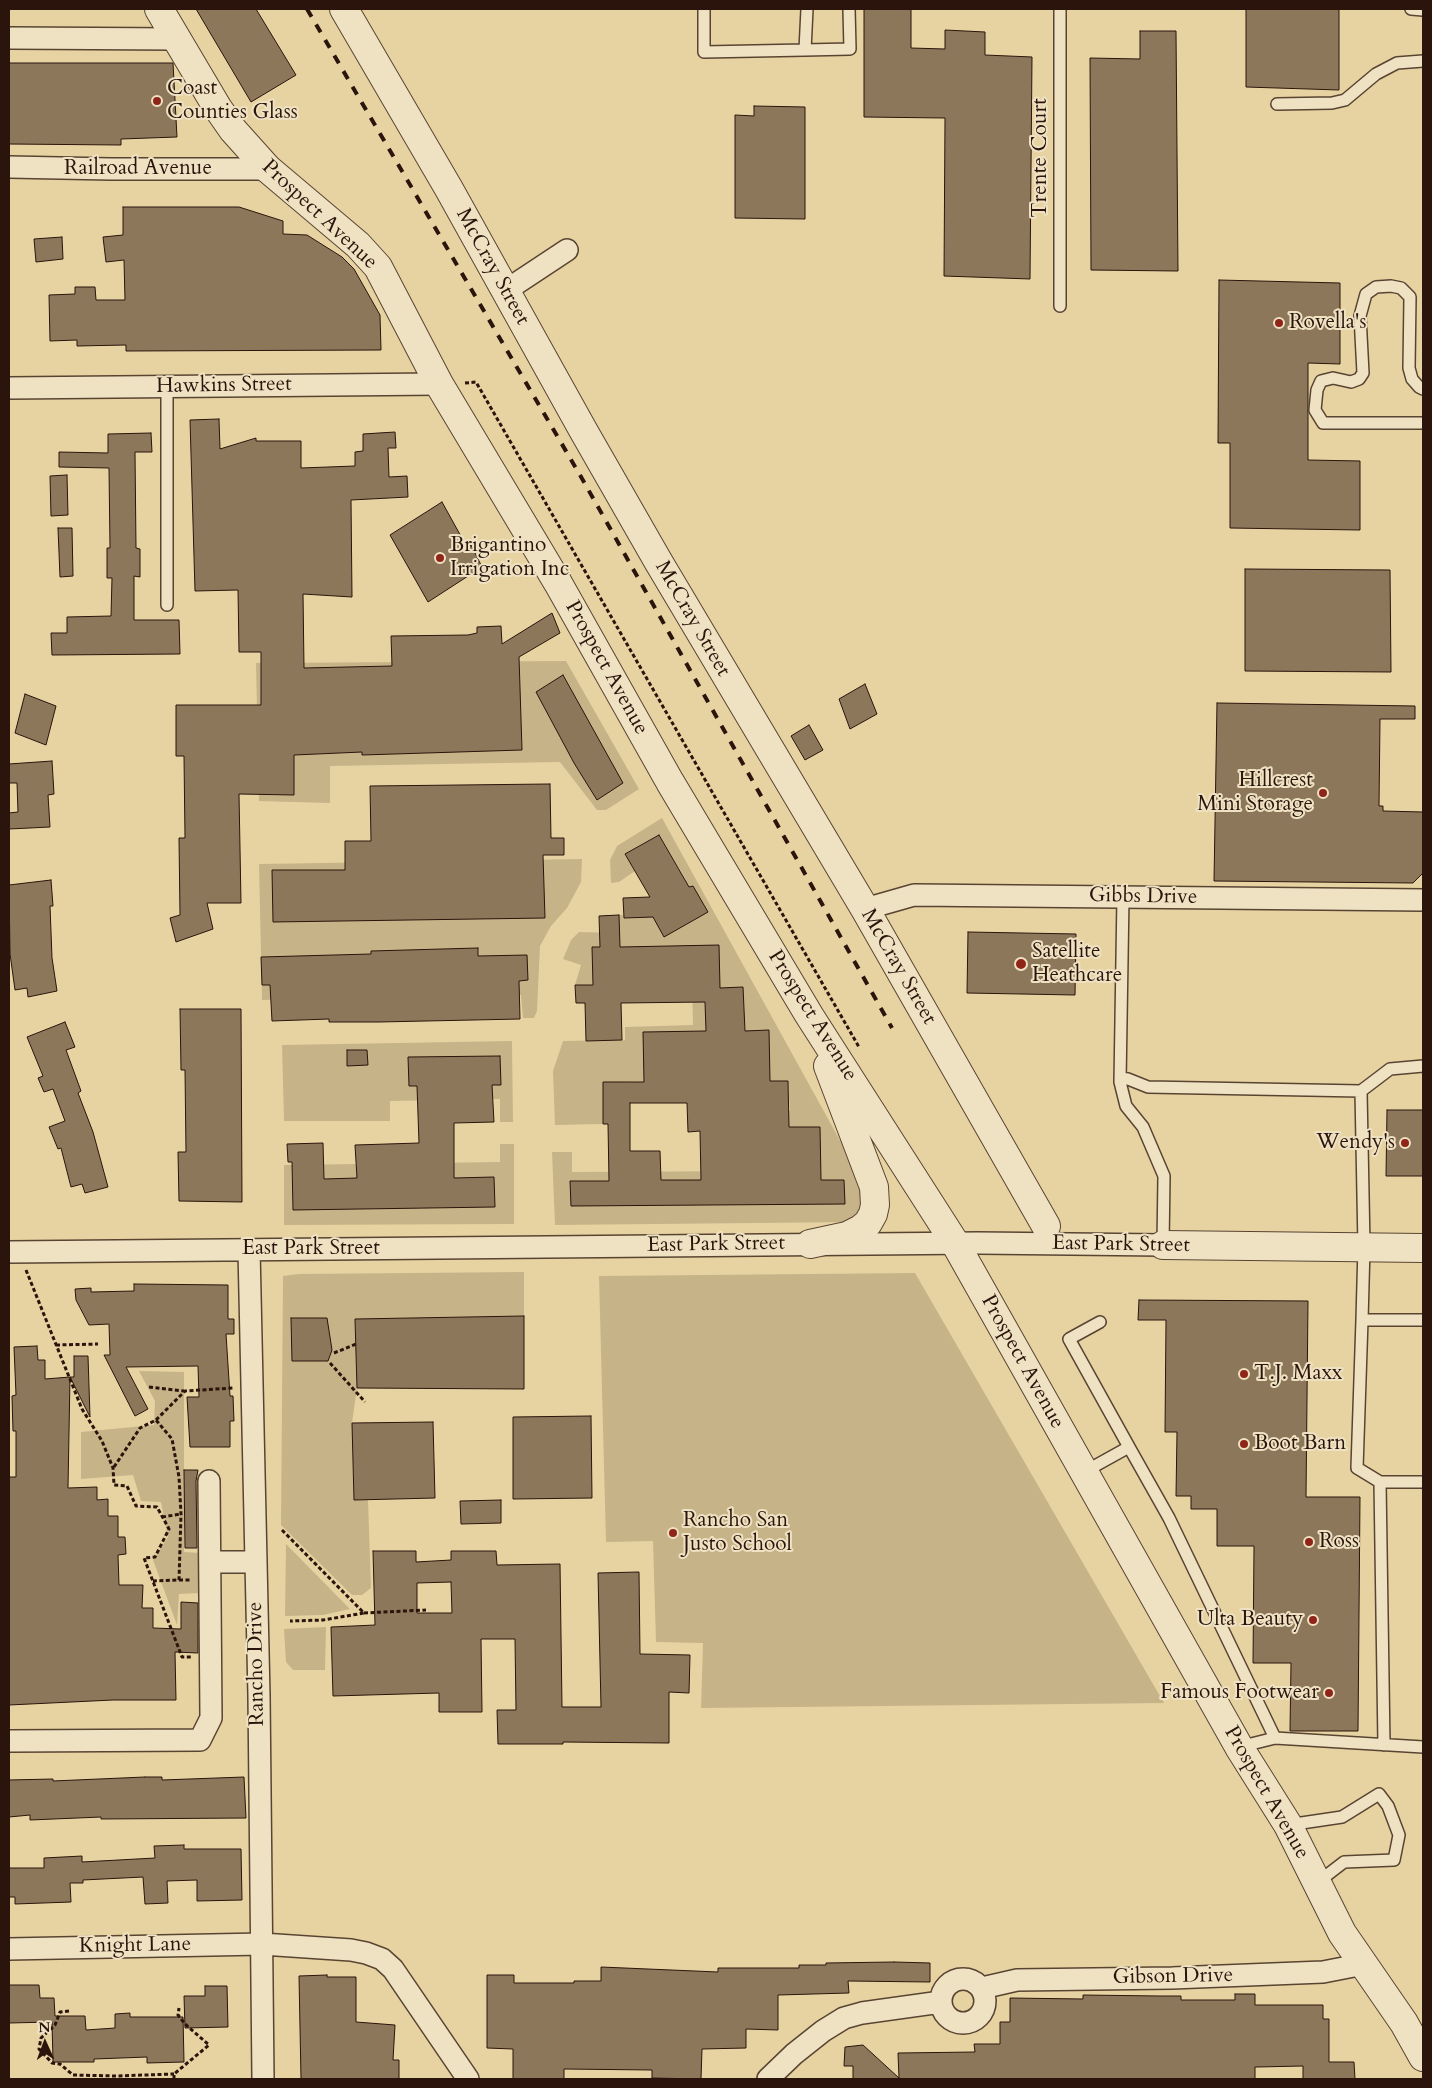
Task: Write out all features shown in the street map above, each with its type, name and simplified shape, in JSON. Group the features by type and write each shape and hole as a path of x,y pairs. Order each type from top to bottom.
{"street":[{"name":"Prospect Avenue","path":"159,9 233,130 268,169 358,245 378,267 439,384 558,583 670,782 809,1015 955,1243 1239,1747 1288,1824 1342,1933 1404,2023 1423,2057"},
{"name":"McCray Street","path":"344,9 449,189 658,561 865,909 1046,1226"},
{"path":"9,38 177,39"},
{"name":"Railroad Avenue","path":"9,167 268,169"},
{"path":"505,291 567,250"},
{"name":"Hawkins Street","path":"9,388 439,384"},
{"name":"Gibbs Drive","path":"865,909 914,895 1423,900"},
{"path":"809,1015 874,1187 875,1205 870,1219 860,1230 847,1236 810,1244"},
{"name":"East Park Street","path":"9,1252 955,1243 1423,1248"},
{"name":"Rancho Drive","path":"249,1250 259,1696 264,2079"},
{"path":"9,1741 200,1740 211,1718 209,1481"},
{"path":"210,1562 255,1562"},
{"path":"262,1944 351,1950 366,1952 382,1959 393,1970 468,2079"},
{"name":"Knight Lane","path":"9,1949 262,1944"},
{"name":"Gibson Drive","path":"982,1988 1017,1980 1172,1978 1322,1972 1364,1964"},
{"path":"968,1979 982,1988 986,1998 984,2009 978,2017 970,2022 961,2023 952,2020 945,2014 941,2002 944,1991 950,1984 958,1980 968,1979"},
{"path":"768,2079 823,2030 844,2018 862,2012 941,2002"}],"lane":[{"path":"704,9 704,52 850,49 849,9"},
{"path":"805,50 807,9"},
{"name":"Trente Court","path":"1060,9 1060,306"},
{"path":"1411,9 1423,10"},
{"path":"1277,104 1332,103 1345,100 1376,74 1397,63 1423,61"},
{"path":"1423,389 1412,379 1409,368 1410,298 1401,288 1391,286 1376,287 1366,294 1360,316 1364,373 1359,379 1351,382 1333,378 1321,381 1317,390 1315,410 1323,423 1423,424"},
{"path":"167,387 168,605"},
{"path":"1123,896 1120,1078 1126,1106 1143,1127 1164,1176 1163,1245"},
{"path":"1120,1078 1148,1087 1361,1091 1390,1069 1423,1066"},
{"path":"1361,1091 1364,1247 1357,1468 1380,1482 1423,1482"},
{"path":"1362,1320 1423,1320"},
{"path":"1100,1322 1069,1339 1170,1518 1275,1738"},
{"path":"1084,1472 1129,1446"},
{"path":"1380,1482 1384,1745"},
{"path":"1239,1747 1275,1738 1423,1748"},
{"path":"1288,1824 1342,1816 1379,1794 1388,1806 1399,1835 1394,1860 1344,1862 1318,1882"}],"path":[{"path":"439,384 476,382 860,1049"},
{"path":"26,1269 82,1409 102,1442 113,1468 114,1485 127,1486 136,1506 157,1507 168,1529 155,1557 144,1558 182,1657 202,1658"},
{"path":"56,1345 98,1344"},
{"path":"334,1353 356,1344"},
{"path":"330,1363 365,1402"},
{"path":"149,1387 185,1391 252,1387"},
{"path":"113,1468 140,1428 156,1420 185,1391"},
{"path":"153,1581 178,1580 181,1514 179,1477 172,1439 156,1420"},
{"path":"162,1517 181,1514"},
{"path":"282,1530 364,1613"},
{"path":"290,1621 323,1620 364,1613 426,1610"},
{"path":"68,2011 60,2012 55,2025 41,2038 39,2049 52,2063 60,2064 73,2077 117,2078 174,2074 209,2045 185,2024 178,2015 179,2008"},
{"path":"174,2074 174,2079"}],"shaded area":[{"path":"566,661 639,789 606,810 597,810 560,762 330,766 330,803 259,801 256,663"},
{"path":"662,818 869,1193 855,1222 555,1225 552,1152 572,1152 572,1172 765,1171 765,1113 790,1111 788,1081 603,1082 603,1124 555,1125 553,1071 563,1041 625,1040 625,1027 693,1025 692,983 575,985 581,965 563,959 571,940 579,932 619,933 619,915 624,915 624,918 707,912 692,886 652,909 651,899 685,879 659,835 625,854 635,871 619,882 611,883 610,860 617,846"},
{"path":"582,859 581,882 567,908 551,926 540,946 537,1011 534,1018 523,1018 521,995 262,1000 259,864"},
{"path":"512,1041 513,1122 500,1122 500,1099 390,1101 390,1121 284,1121 282,1045"},
{"path":"500,1144 514,1144 514,1224 284,1225 284,1165 500,1162"},
{"path":"524,1272 524,1316 355,1319 357,1388 352,1423 354,1499 368,1500 371,1588 362,1595 352,1595 281,1525 283,1276 299,1274"},
{"path":"915,1273 1164,1703 701,1708 703,1643 656,1642 653,1541 606,1542 599,1276"},
{"path":"139,1371 184,1372 184,1552 201,1553 200,1593 179,1594 177,1625 153,1560 168,1537 161,1502 141,1501 133,1475 81,1479 81,1432 154,1425 155,1401"},
{"path":"286,1544 350,1609 323,1615 285,1616"},
{"path":"326,1627 325,1670 293,1670 286,1662 284,1629"}],"building":[{"path":"196,9 256,9 296,75 251,102"},
{"path":"864,9 911,9 911,48 945,49 945,30 985,32 985,55 1032,57 1030,279 944,276 945,118 864,117"},
{"path":"1246,9 1339,9 1339,90 1246,87"},
{"path":"1140,31 1176,31 1178,271 1091,270 1090,58 1140,59"},
{"path":"9,63 173,63 177,137 121,139 121,145 9,144"},
{"path":"754,106 805,107 805,219 735,218 735,115 754,116"},
{"path":"123,207 239,207 283,221 283,234 307,235 342,257 354,269 380,315 381,350 126,351 126,345 77,346 77,340 50,341 49,295 75,294 75,287 95,287 96,300 125,300 124,260 106,262 103,237 123,235"},
{"path":"62,237 63,259 36,262 34,239"},
{"name":"Rovella's","path":"1219,280 1340,283 1340,364 1308,363 1308,460 1360,461 1360,530 1230,528 1230,443 1218,443"},
{"path":"219,419 220,449 256,438 256,441 301,441 301,468 355,466 355,452 363,451 363,434 395,432 396,448 388,448 389,477 407,476 408,497 351,500 352,597 303,594 304,668 392,666 391,636 468,635 477,633 477,627 501,626 502,644 552,613 560,633 519,657 522,750 362,755 362,752 294,755 294,795 239,794 241,903 207,903 213,929 176,942 170,918 180,915 179,838 185,838 184,756 176,756 176,705 261,705 261,652 239,652 238,590 195,591 190,420"},
{"path":"151,433 152,452 135,452 136,548 140,549 140,577 134,576 134,620 179,620 180,654 52,655 51,633 67,633 67,617 111,616 112,578 107,578 107,548 110,548 109,468 59,467 59,452 108,453 108,434"},
{"path":"67,475 68,515 51,516 50,476"},
{"name":"Brigantino Irrigation Inc","path":"442,502 468,549 471,545 482,567 428,602 390,535"},
{"path":"58,528 72,528 73,576 60,577"},
{"path":"1245,569 1390,570 1391,672 1245,671"},
{"path":"563,675 623,783 597,800 574,763 536,692"},
{"path":"865,684 877,714 850,729 839,699"},
{"path":"25,694 56,706 46,745 15,733"},
{"path":"1217,703 1415,706 1415,719 1380,719 1379,806 1383,806 1383,811 1423,812 1423,873 1413,883 1214,881"},
{"path":"809,725 823,750 805,760 791,736"},
{"path":"52,761 54,794 48,795 50,827 9,829 9,813 18,812 17,783 9,783 9,764"},
{"path":"550,784 551,838 564,838 564,855 543,855 545,918 273,922 272,870 345,870 345,841 371,841 370,786"},
{"path":"659,835 689,887 693,886 708,912 664,937 653,917 624,918 623,898 650,897 625,854"},
{"path":"51,880 53,906 50,906 52,958 57,991 28,997 27,988 15,990 10,954 9,885"},
{"path":"619,915 620,947 719,945 720,988 743,987 745,1031 769,1030 770,1081 788,1081 789,1127 820,1127 821,1180 844,1180 845,1204 571,1206 570,1181 609,1181 608,1124 603,1124 603,1082 644,1082 643,1032 706,1031 705,1002 621,1003 622,1040 586,1041 585,1003 576,1003 575,985 593,985 592,947 600,947 599,916","holes":["630,1103 687,1103 688,1132 700,1131 701,1180 661,1180 660,1151 630,1151"]},
{"name":"Satellite Heathcare","path":"968,932 1076,934 1075,995 967,993"},
{"path":"478,948 478,956 527,955 528,980 519,981 520,1019 379,1022 329,1022 329,1019 272,1021 270,985 262,985 261,957 371,954 371,951"},
{"path":"180,1009 241,1009 242,1202 179,1201 178,1152 186,1152 185,1070 181,1070"},
{"path":"65,1022 75,1047 66,1050 81,1091 78,1093 93,1132 108,1187 85,1193 82,1184 71,1187 61,1148 58,1149 49,1127 65,1121 53,1089 44,1092 38,1078 43,1076 27,1037"},
{"path":"347,1050 367,1050 368,1065 347,1066"},
{"path":"500,1056 501,1085 492,1085 494,1122 454,1123 454,1178 494,1177 495,1207 293,1210 292,1162 288,1162 287,1144 323,1143 324,1179 357,1178 355,1145 419,1143 417,1086 409,1086 408,1057"},
{"name":"Wendy's","path":"1387,1110 1423,1110 1423,1176 1386,1176"},
{"path":"134,1284 228,1285 228,1319 234,1319 234,1334 226,1334 230,1396 233,1396 234,1421 230,1421 230,1447 190,1447 187,1397 199,1397 198,1366 126,1367 148,1409 135,1416 104,1355 110,1355 109,1324 89,1325 76,1300 75,1289 91,1288 91,1292 134,1291"},
{"path":"1139,1300 1308,1301 1306,1497 1360,1497 1358,1731 1290,1731 1291,1663 1253,1663 1254,1546 1217,1546 1217,1509 1191,1509 1191,1496 1176,1496 1177,1432 1165,1432 1166,1320 1138,1320"},
{"path":"524,1316 524,1389 357,1388 355,1319"},
{"path":"291,1318 327,1318 332,1350 328,1361 292,1361"},
{"path":"37,1346 38,1360 45,1360 45,1379 70,1377 68,1488 97,1487 97,1500 108,1499 108,1516 118,1516 118,1537 125,1537 126,1554 118,1555 119,1585 143,1585 142,1608 153,1608 153,1628 181,1629 181,1602 198,1603 198,1653 175,1652 176,1700 113,1700 9,1705 9,1477 16,1477 16,1431 13,1431 12,1396 16,1395 14,1347"},
{"path":"74,1356 88,1356 90,1417 70,1377 74,1377"},
{"path":"591,1416 592,1498 513,1499 513,1417"},
{"path":"433,1422 435,1498 354,1500 352,1423"},
{"path":"184,1470 198,1470 196,1481 197,1548 185,1548"},
{"path":"501,1500 501,1523 461,1524 460,1501"},
{"path":"373,1551 416,1551 416,1562 451,1560 451,1551 496,1551 497,1565 560,1564 562,1707 601,1707 598,1573 639,1572 640,1654 690,1655 689,1693 669,1692 669,1743 563,1742 563,1744 498,1744 497,1710 516,1710 515,1639 481,1639 482,1712 439,1712 439,1693 333,1696 331,1627 375,1625","holes":["451,1582 452,1613 417,1613 417,1583"]},
{"path":"162,1777 162,1780 244,1777 246,1818 101,1819 101,1817 30,1820 30,1815 9,1817 9,1780 53,1779 53,1781"},
{"path":"184,1845 184,1849 241,1849 242,1900 197,1901 197,1880 167,1881 168,1903 145,1904 143,1877 83,1880 83,1883 70,1883 71,1902 15,1904 15,1897 9,1897 9,1868 44,1868 44,1858 82,1856 82,1862 155,1858 154,1846"},
{"path":"826,1963 930,1963 930,1982 848,1981 849,1993 778,1995 778,2030 746,2029 746,2048 702,2049 701,2079 652,2078 652,2070 564,2069 564,2079 513,2079 513,2049 487,2048 487,1975 514,1975 514,1983 574,1983 574,1981 601,1981 601,1967 718,1972 718,1968 799,1968 799,1965 826,1965"},
{"path":"327,1975 327,1977 356,1977 356,2022 395,2025 393,2060 399,2060 399,2079 301,2079 299,1976"},
{"path":"9,1985 39,1985 40,1998 54,1998 55,2016 85,2016 86,2030 115,2028 115,2014 130,2013 130,2017 183,2017 184,2062 147,2063 147,2057 94,2059 94,2062 53,2062 52,2022 9,2023"},
{"path":"205,1986 227,1986 228,2027 185,2028 184,1996 205,1996"},
{"path":"1235,1994 1255,1994 1255,2005 1323,2005 1323,2019 1329,2019 1329,2062 1354,2062 1355,2079 1303,2079 1303,2066 1255,2067 1255,2079 853,2079 853,2066 844,2066 845,2047 863,2045 899,2078 898,2053 975,2052 974,2044 1000,2044 1000,2022 1010,2022 1010,1998 1083,1999 1083,1995 1181,1996 1181,2000 1235,2000"}],"railway":[{"path":"307,9 580,475 892,1028"}],"place":[{"name":"Coast Counties Glass","path":"157,101"},
{"name":"Rovella's","path":"1279,323"},
{"name":"Brigantino Irrigation Inc","path":"440,558"},
{"name":"Hillcrest Mini Storage","path":"1323,793"},
{"name":"Satellite Heathcare","path":"1021,964"},
{"name":"Wendy's","path":"1405,1143"},
{"name":"T.J. Maxx","path":"1244,1374"},
{"name":"Boot Barn","path":"1244,1444"},
{"name":"Rancho San Justo School","path":"673,1533"},
{"name":"Ross","path":"1309,1542"},
{"name":"Ulta Beauty","path":"1313,1620"},
{"name":"Famous Footwear","path":"1329,1693"}]}
